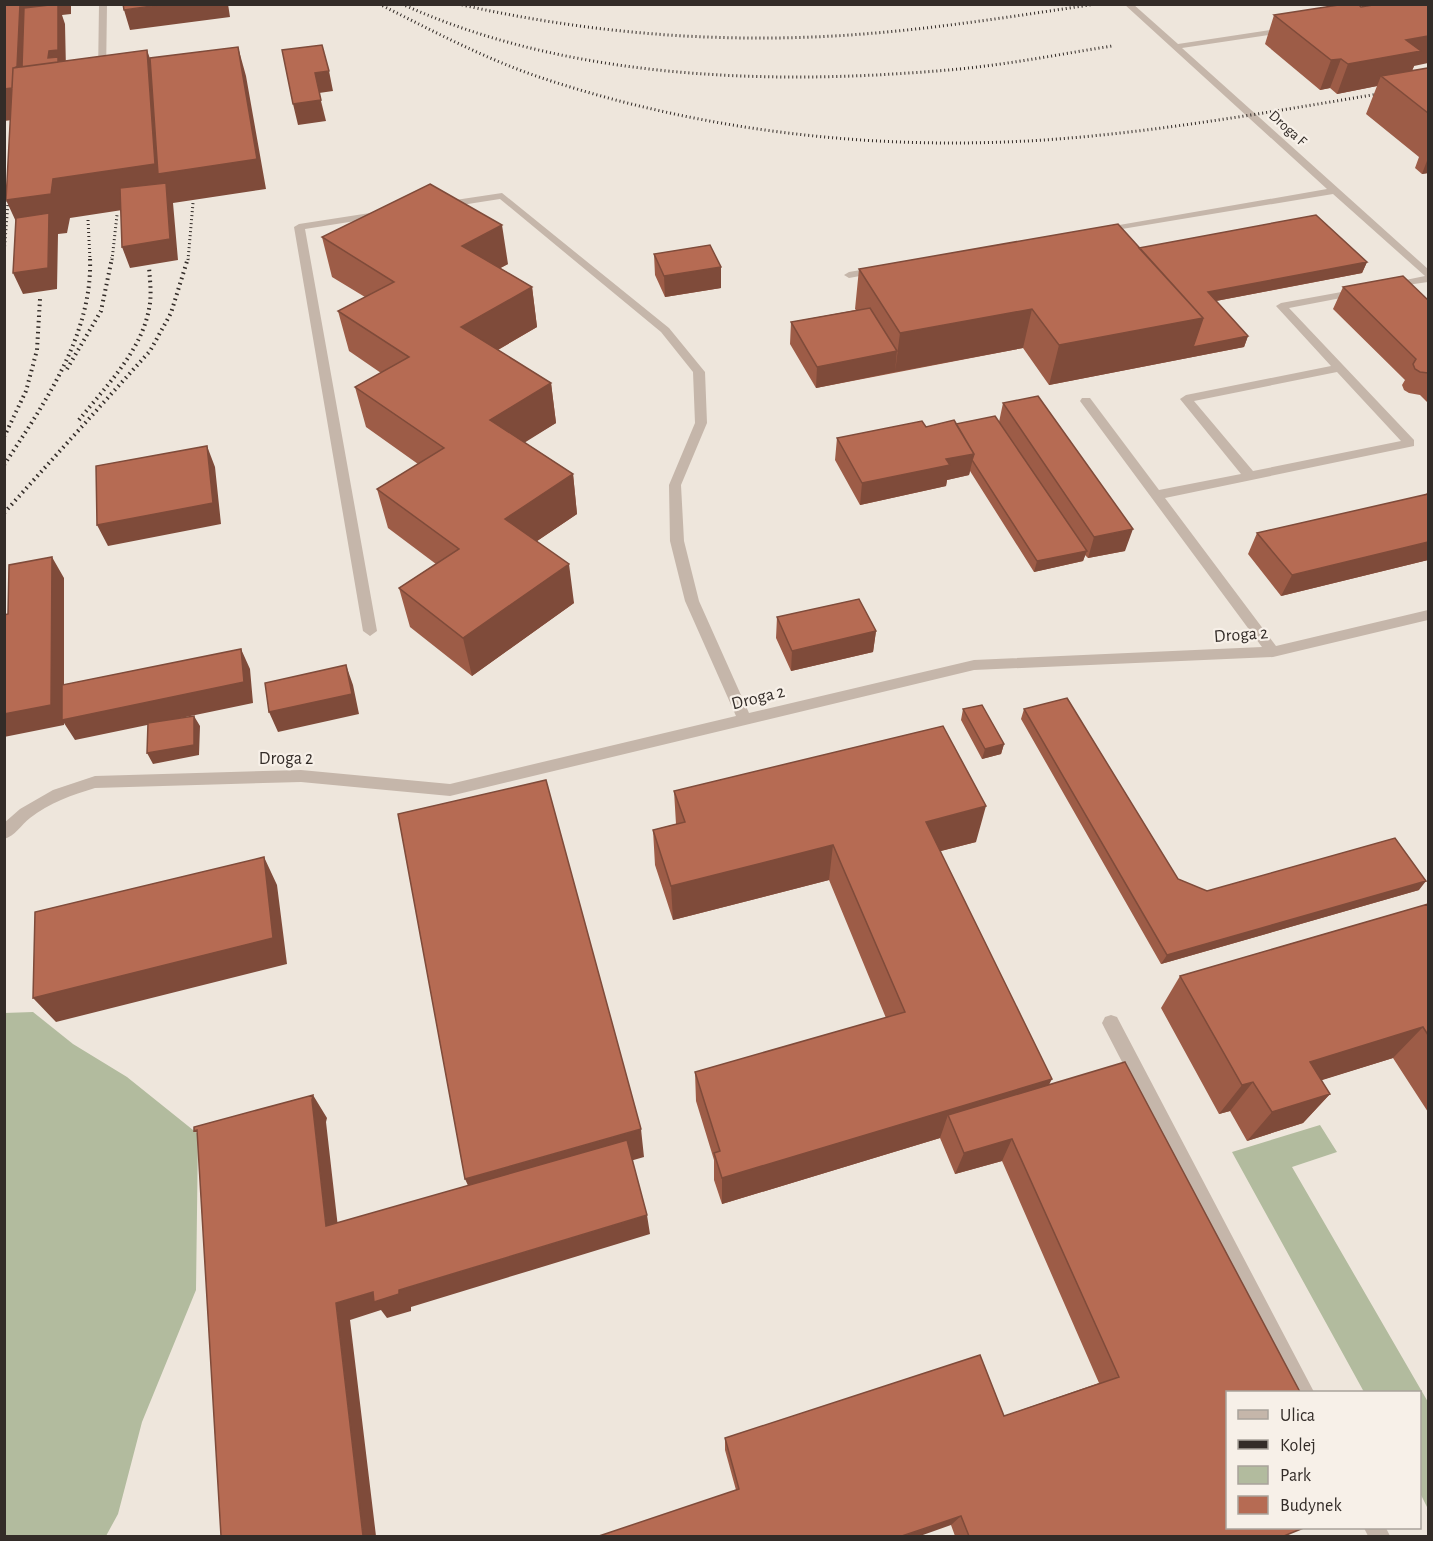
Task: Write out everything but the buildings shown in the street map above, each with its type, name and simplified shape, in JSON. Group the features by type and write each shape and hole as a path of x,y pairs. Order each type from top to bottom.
{"lane":[{"path":"103,4 102,77 113,75"},
{"name":"Droga F","path":"1128,4 1428,274"},
{"path":"1175,47 1302,27"},
{"path":"1092,233 1336,190"},
{"path":"435,207 502,196 665,330 699,372 701,423 675,485 677,541 692,601 745,720"},
{"path":"370,631 299,227 401,212"},
{"path":"849,275 895,267"},
{"path":"1157,495 1410,443 1281,306 1428,279"},
{"path":"1250,476 1186,399 1340,368"},
{"path":"1086,401 1273,652"},
{"name":"Droga 2","path":"4,832 25,813 58,794 95,782 301,776 450,790 974,665 1273,652 1428,615"},
{"path":"1111,1023 1303,1391"}],"green space":[{"path":"33,1012 73,1044 127,1077 198,1134 196,1290 142,1422 118,1514 106,1536 5,1536 4,1013"},
{"path":"1320,1125 1337,1152 1292,1167 1428,1402 1428,1509 1421,1495 1421,1391 1363,1391 1232,1152"}],"railway":[{"path":"379,4 502,63 545,79 606,97 729,124 792,134 855,140 918,143 1044,140 1131,132 1390,92"},
{"path":"402,4 467,30 534,49 604,63 676,72 819,77 890,74 1017,62 1112,46"},
{"path":"458,4 551,22 598,28 739,38 834,36 900,31 1096,4"},
{"path":"4,254 9,190"},
{"path":"188,260 193,203"},
{"path":"112,260 117,215"},
{"path":"88,220 90,259"},
{"path":"67,369 101,311 112,258"},
{"path":"4,513 150,351 171,313 188,258"},
{"path":"4,465 50,393 75,341 89,286 90,259"},
{"path":"79,420 121,368 145,325 150,304 149,267"},
{"path":"4,437 26,391 37,350 40,299"}]}
